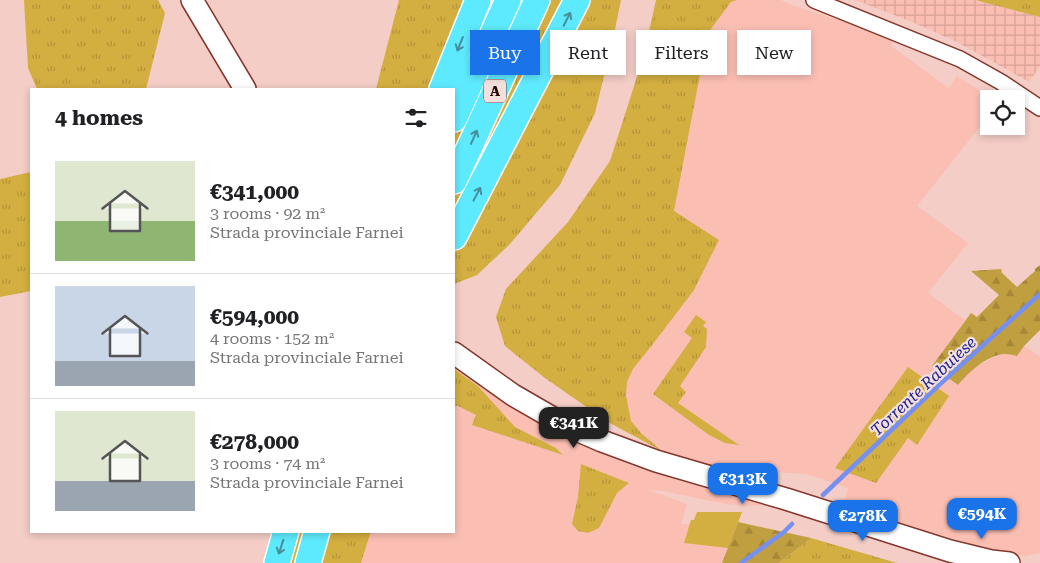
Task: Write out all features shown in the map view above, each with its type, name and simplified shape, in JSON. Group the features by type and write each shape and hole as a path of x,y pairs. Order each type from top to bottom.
{"highway":[{"path":"442,88 478,0"},
{"name":"A","path":"455,117 508,0"},
{"name":"A","path":"455,179 537,0"},
{"path":"455,235 577,0"},
{"path":"277,563 285,533"},
{"path":"308,563 316,533"}],"main road":[{"path":"192,0 244,88"},
{"path":"455,354 513,395 564,425 602,441 656,461 786,499 958,557 1009,563"}],"street":[{"path":"814,0 960,59 1002,82 1040,108"}],"shaded area":[{"path":"737,0 781,0 791,5 896,38 891,46 949,88 957,76 980,91 980,126 917,206 968,243 928,293 965,320 932,366 958,385 970,371 997,355 1017,355 1024,346 1040,356 1040,553 1026,556 1003,554 843,505 848,488 807,474 773,472 761,476 797,492 687,462 662,451 641,433 631,421 626,395 627,382 633,369 694,290 719,240 674,212 700,75 727,75 727,30 710,30 731,2"},
{"path":"855,0 976,0 1040,17 1040,66 1029,82 959,43 910,21"},
{"path":"478,386 528,414 548,429 576,443 627,464 764,505 726,504 663,491 649,490 687,504 681,524 689,524 691,520 694,520 697,512 742,512 722,563 361,563 371,533 455,533 455,406 477,415 473,425 562,454 556,448 515,427"}],"green space":[{"path":"24,0 158,0 165,13 146,88 37,88 28,68"},
{"path":"399,0 621,0 615,30 550,30 550,75 604,75 595,113 560,185 509,245 477,275 455,284 455,88 376,88"},
{"path":"656,0 737,0 731,2 710,30 649,30"},
{"path":"976,0 1040,0 1040,17 979,1"},
{"path":"638,75 700,75 674,211 719,240 694,290 633,369 627,382 626,395 631,421 641,433 662,451 608,422 545,378 505,346 496,317 506,289 568,222 610,161"},
{"path":"30,172 30,291 0,297 0,179"},
{"path":"1040,265 1040,330 1017,356 1005,354 992,357 973,370 958,385 932,366 971,313 977,317 999,295 971,271 1001,269 1002,273 1017,287"},
{"path":"696,315 706,322 703,326 707,329 706,347 680,386 686,392 678,403 739,445 725,443 709,435 653,394 692,338 684,332"},
{"path":"908,367 949,396 917,445 908,438 876,483 835,468"},
{"path":"455,370 478,386 515,427 556,448 563,455 472,425 476,415 455,406"},
{"path":"581,464 629,483 617,493 599,528 588,533 578,531 572,524 578,497"},
{"path":"697,512 742,512 728,548 684,543 691,520 694,520"},
{"path":"738,522 811,538 779,563 722,563"},
{"path":"277,533 371,533 361,563 269,563"},
{"path":"811,538 897,563 779,563"}],"waterway":[{"name":"Torrente Rabuiese","path":"823,495 939,385 1040,294"},
{"name":"Torrente Rabuiese","path":"741,563 792,524"}]}
